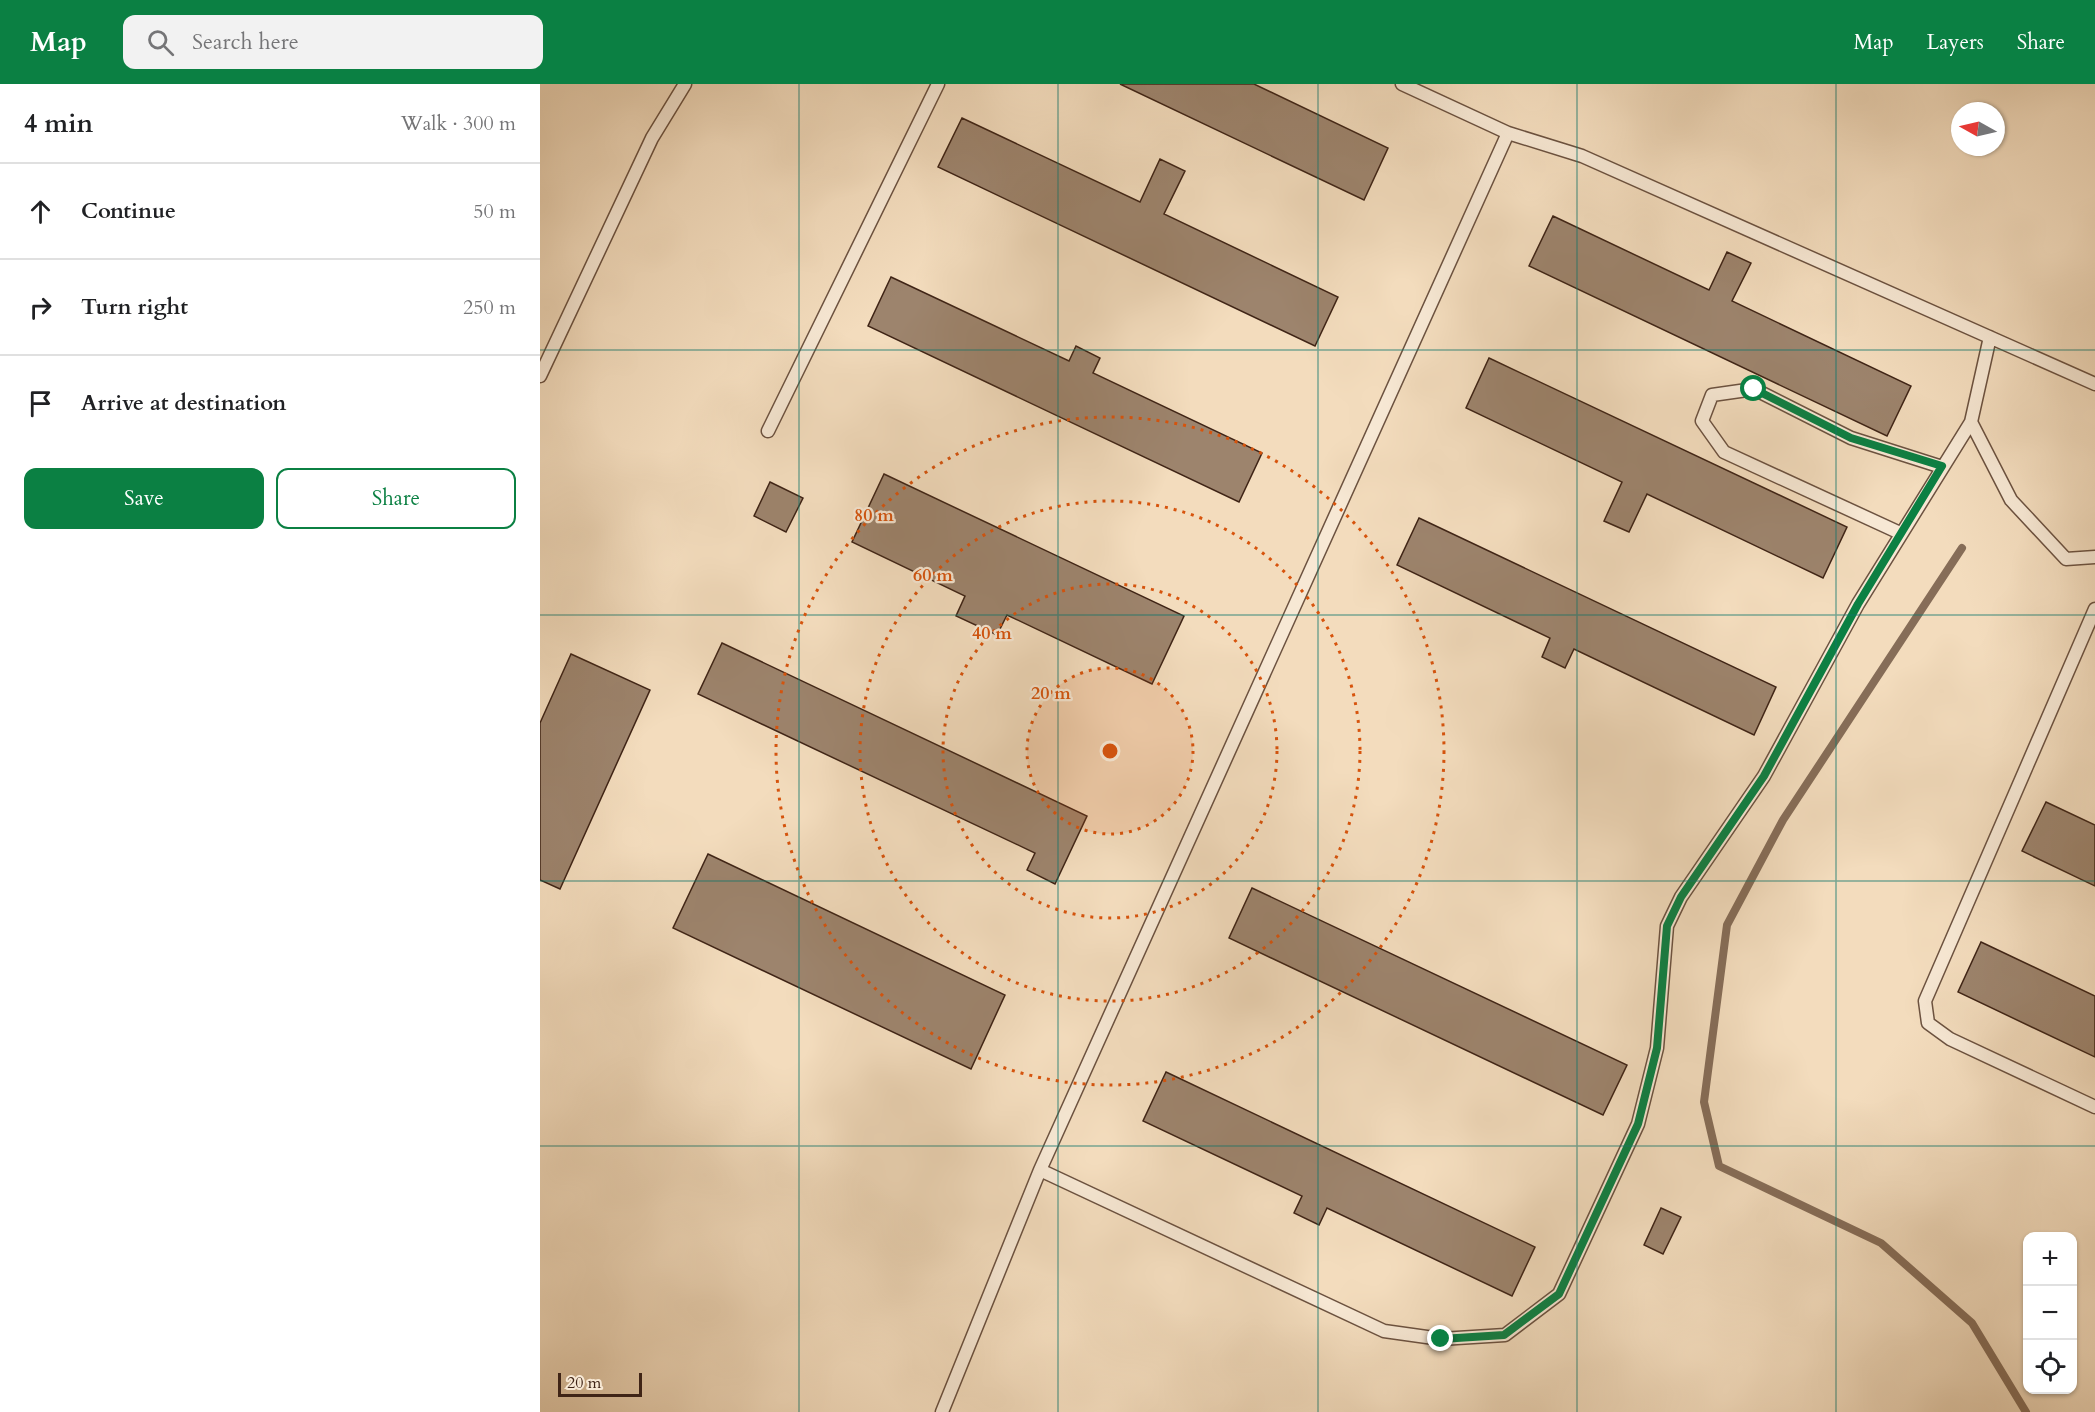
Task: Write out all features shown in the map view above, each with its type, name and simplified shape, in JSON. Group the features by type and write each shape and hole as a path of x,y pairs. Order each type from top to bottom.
{"lane":[{"path":"540,376 652,138 685,84"},
{"path":"768,431 938,84"},
{"path":"1402,84 1508,133 1582,156 2095,384"},
{"path":"942,1412 1040,1170 1508,133"},
{"path":"1040,1170 1384,1331 1441,1339 1504,1335 1559,1294 1638,1124 1657,1048 1667,926 1681,897 1764,776 1858,604 1900,533 1971,423 1990,337"},
{"path":"1900,533 1724,452 1702,422 1712,395 1754,389 1851,438 1942,466"},
{"path":"1971,423 2011,500 2066,559 2095,557"},
{"path":"2095,609 1925,1000 1928,1023 1950,1039 2095,1107"}],"building":[{"path":"1120,84 1254,84 1388,148 1364,200"},
{"path":"962,118 1140,202 1160,159 1185,171 1164,214 1338,297 1315,346 938,167"},
{"path":"1553,216 1709,290 1727,252 1751,263 1732,301 1911,386 1887,436 1529,266"},
{"path":"891,277 1069,361 1076,346 1100,358 1093,373 1262,453 1239,502 868,326"},
{"path":"1489,358 1847,527 1823,578 1647,494 1629,532 1604,521 1622,482 1466,408"},
{"path":"884,474 1184,616 1152,684 1007,615 997,635 956,616 965,596 852,542"},
{"path":"770,482 803,498 786,532 754,516"},
{"path":"1419,518 1776,687 1754,735 1574,649 1565,668 1542,657 1550,638 1397,565"},
{"path":"722,643 1087,816 1055,884 1027,870 1035,853 698,694"},
{"path":"571,654 650,690 560,889 540,880 540,723"},
{"path":"2046,802 2095,825 2095,886 2022,851"},
{"path":"708,854 1005,995 971,1069 673,928"},
{"path":"1252,888 1627,1065 1603,1115 1229,938"},
{"path":"1981,942 2095,996 2095,1057 1958,992"},
{"path":"1166,1072 1535,1247 1512,1296 1327,1208 1319,1225 1294,1213 1302,1196 1143,1121"},
{"path":"1661,1208 1681,1217 1663,1254 1644,1245"}],"waterway":[{"path":"1962,548 1783,820 1727,925 1704,1102 1719,1166 1881,1243 1972,1323 2026,1412"}],"route":[{"path":"1441,1339 1504,1335 1559,1294 1638,1124 1657,1048 1667,926 1681,897 1764,776 1858,604 1942,466 1851,438 1754,389"}]}
